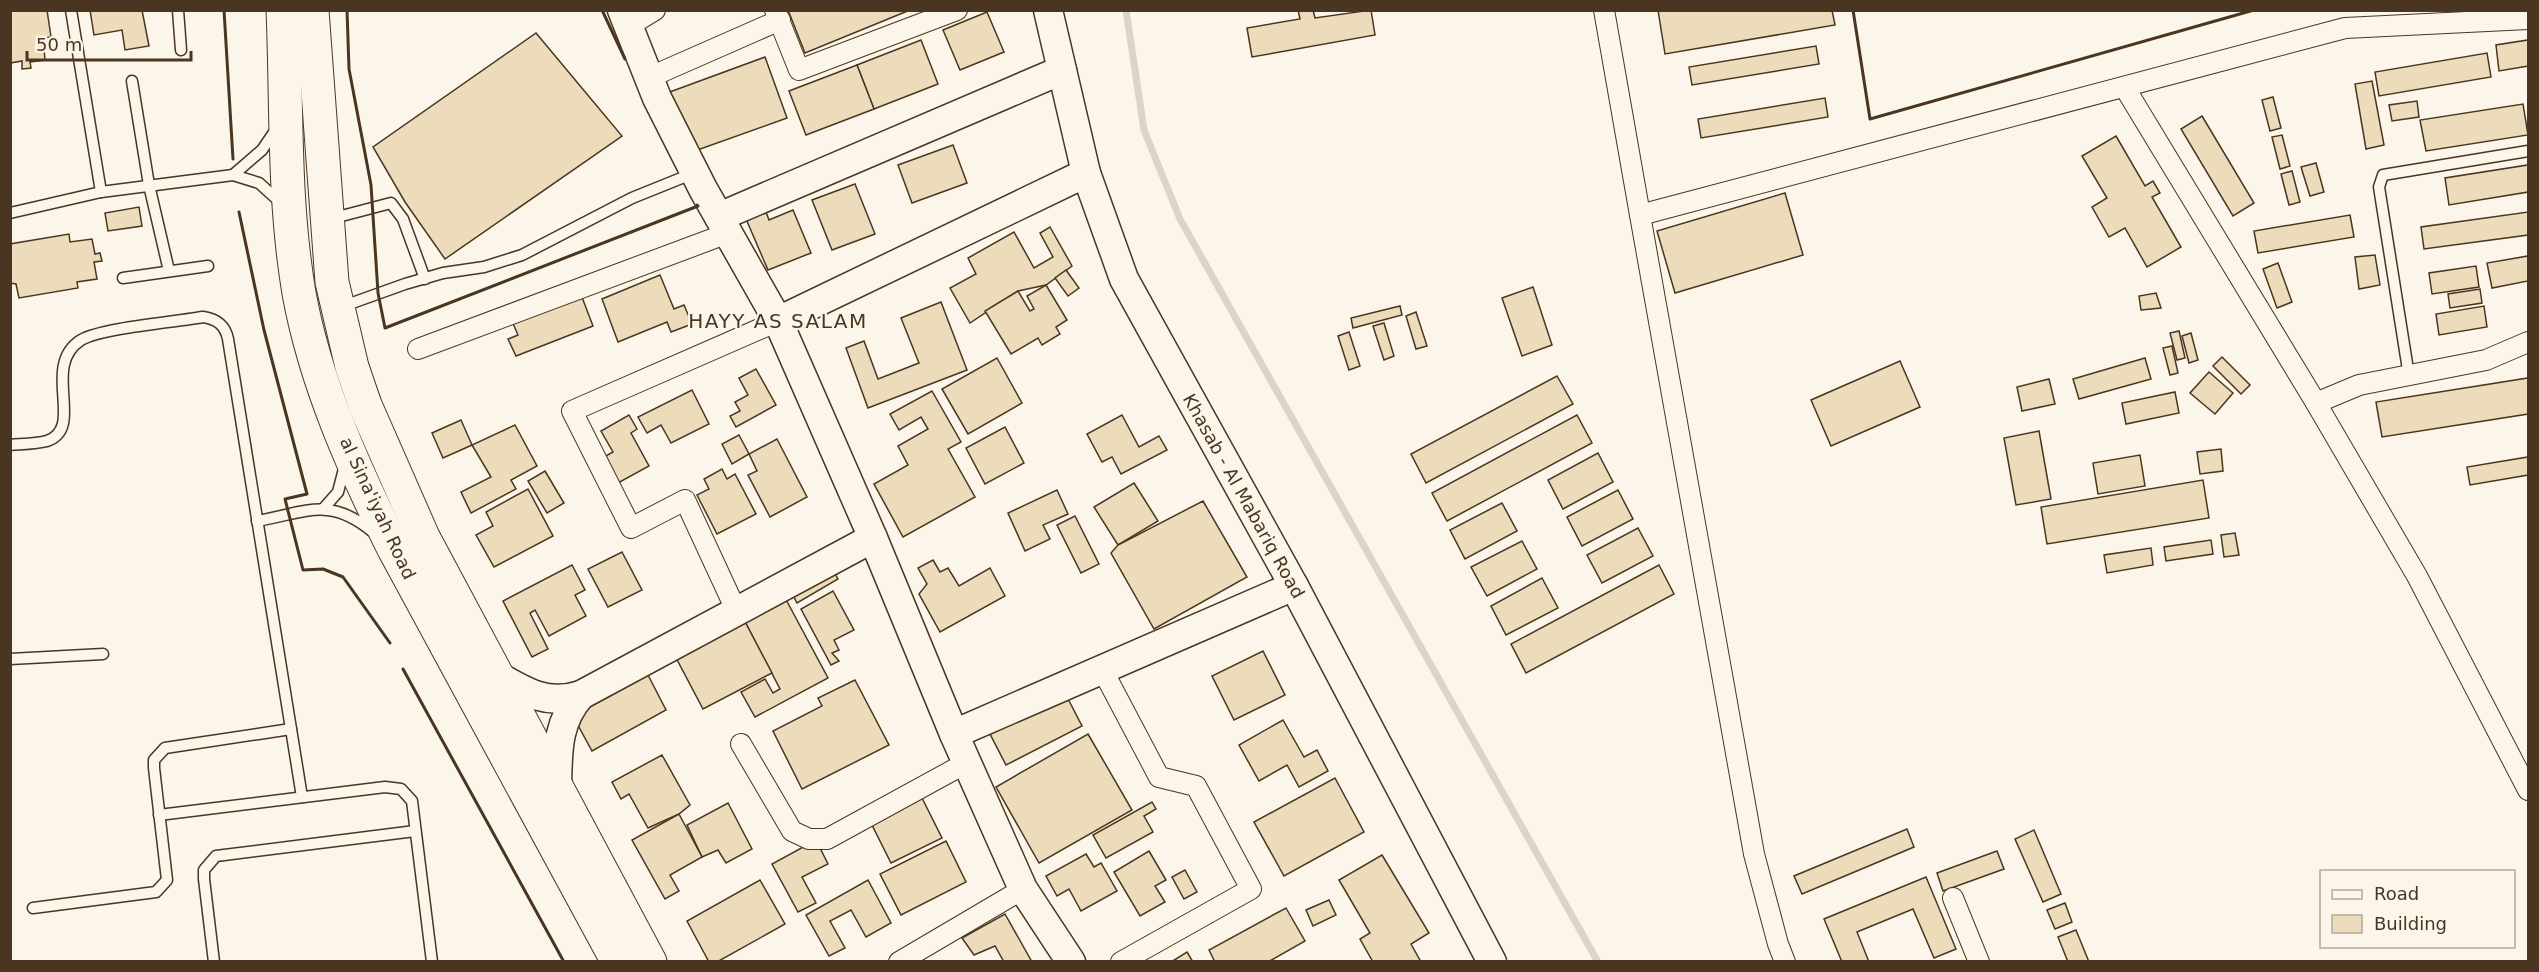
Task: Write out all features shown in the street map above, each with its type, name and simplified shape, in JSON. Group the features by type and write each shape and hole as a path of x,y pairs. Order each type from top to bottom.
{"highway":[{"name":"al Sina'iyah Road","path":"283,10 289,217 302,305 323,378 348,450 394,549 618,962"},
{"name":"al Sina'iyah Road","path":"312,10 332,282 340,308 352,367 402,494 496,675 651,962"}],"street":[{"path":"655,10 624,19 648,78 694,173 778,321 873,538 966,763 1023,889 1071,962"},
{"path":"648,78 777,15 799,70 957,10"},
{"name":"Khasab - Al Mabariq Road","path":"1048,10 1086,173 1124,279 1294,586 1492,962"},
{"path":"1604,10 1754,854 1785,962"},
{"path":"1640,214 2125,88 2345,28 2405,18 2529,19"},
{"path":"418,349 724,225 1062,70"},
{"path":"2125,88 2316,403 2417,576 2529,790"},
{"path":"736,610 685,500 631,528 572,411 778,321 1086,173"},
{"path":"2316,403 2359,385 2486,360 2529,342"},
{"path":"496,675 540,698 568,699 581,695 873,538"},
{"path":"954,734 1294,586"},
{"path":"1102,669 1159,777 1196,786 1251,889 1121,962"},
{"path":"557,788 560,729 565,716 581,695"},
{"path":"741,744 792,831 809,839 827,839 966,763"},
{"path":"899,962 1023,889"},
{"path":"1953,898 1979,962"}],"lane":[{"path":"71,10 102,192"},
{"path":"178,10 181,50"},
{"path":"132,81 149,186 168,271"},
{"path":"233,176 262,150 285,114"},
{"path":"2409,376 2379,187 2383,175 2529,151"},
{"path":"340,308 425,279 484,267 522,255 632,198 694,173"},
{"path":"10,213 102,192 233,176 259,183 267,188 289,217"},
{"path":"327,219 391,203 403,219 425,279"},
{"path":"123,278 207,266"},
{"path":"10,445 49,440 59,433 64,422 61,371 70,349 80,341 103,333 210,318 222,326 226,332 302,797"},
{"path":"323,509 338,492 348,450"},
{"path":"257,521 323,509 335,510 356,518 394,549"},
{"path":"10,659 103,654"},
{"path":"33,908 148,894 163,887 166,872 154,760 165,748 291,729"},
{"path":"159,815 393,786 407,794 412,801 432,962"},
{"path":"214,962 204,870 216,856 415,831"}],"building":[{"path":"10,10 47,10 51,37 43,38 45,60 30,62 31,68 22,69 22,61 10,63"},
{"path":"90,10 142,10 149,46 125,50 122,30 94,35"},
{"path":"788,10 816,11 910,10 805,53"},
{"path":"1298,10 1313,10 1315,18 1371,10 1375,35 1252,57 1247,28 1300,19"},
{"path":"1658,10 1832,10 1835,25 1665,54"},
{"path":"987,12 1004,52 960,70 943,30"},
{"path":"536,33 622,136 445,259 405,202 373,147"},
{"path":"921,40 938,84 874,109 857,65"},
{"path":"2528,40 2528,66 2499,71 2496,45"},
{"path":"1816,46 1819,64 1692,85 1689,67"},
{"path":"2487,53 2491,77 2379,96 2375,72"},
{"path":"765,57 787,118 689,153 667,93"},
{"path":"857,65 874,109 806,135 789,91"},
{"path":"2372,81 2384,145 2366,149 2355,84"},
{"path":"2273,97 2281,128 2270,131 2262,100"},
{"path":"1825,98 1828,117 1701,138 1698,119"},
{"path":"2417,101 2419,117 2392,121 2389,105"},
{"path":"2523,104 2528,135 2426,151 2420,120"},
{"path":"2202,116 2254,203 2233,216 2181,129"},
{"path":"2282,135 2290,166 2280,169 2272,137"},
{"path":"2116,136 2145,186 2153,181 2160,193 2152,197 2181,247 2147,267 2125,228 2109,237 2092,207 2107,198 2082,156"},
{"path":"953,145 967,183 912,203 898,165"},
{"path":"2316,163 2324,192 2310,196 2301,167"},
{"path":"2528,165 2528,192 2449,205 2445,178"},
{"path":"2292,171 2300,202 2289,205 2281,174"},
{"path":"855,184 875,234 832,250 812,200"},
{"path":"1785,193 1803,255 1675,293 1657,231"},
{"path":"763,204 769,220 793,210 811,253 768,270 743,212"},
{"path":"139,207 142,226 108,231 105,213"},
{"path":"2528,212 2528,235 2424,249 2421,227"},
{"path":"2350,215 2354,237 2258,253 2254,231"},
{"path":"1050,227 1072,266 1046,285 1018,291 970,323 950,288 976,274 968,258 1014,232 1034,268 1053,257 1040,233"},
{"path":"69,234 70,242 92,239 95,254 100,253 102,261 94,262 97,279 77,282 78,288 19,298 16,284 10,283 10,244"},
{"path":"2375,255 2380,285 2359,289 2355,257"},
{"path":"2528,256 2528,281 2492,288 2487,263"},
{"path":"2278,263 2292,302 2277,308 2263,269"},
{"path":"2476,266 2479,287 2432,294 2429,273"},
{"path":"1066,270 1079,288 1068,296 1055,278"},
{"path":"660,275 674,309 684,305 692,324 671,332 667,322 618,342 602,299"},
{"path":"1046,285 1067,320 1056,327 1060,334 1042,345 1038,338 1011,354 985,311 1018,291 1030,311 1034,309 1027,296"},
{"path":"1533,287 1552,345 1522,356 1502,298"},
{"path":"2480,289 2482,303 2450,308 2448,294"},
{"path":"580,292 593,326 516,356 508,339 518,335 511,319"},
{"path":"2156,293 2161,308 2141,310 2139,296"},
{"path":"941,302 967,370 868,408 846,348 864,341 878,379 919,363 901,318"},
{"path":"1400,306 1402,315 1353,328 1351,318"},
{"path":"2484,306 2487,327 2439,335 2436,314"},
{"path":"1416,312 1427,346 1416,349 1406,316"},
{"path":"1384,323 1394,356 1384,360 1373,326"},
{"path":"2179,331 2185,358 2177,360 2170,333"},
{"path":"1349,332 1360,366 1349,370 1338,336"},
{"path":"2191,333 2198,360 2189,363 2182,336"},
{"path":"2172,346 2178,373 2170,375 2163,348"},
{"path":"2222,357 2250,385 2241,394 2213,366"},
{"path":"997,358 1022,403 968,434 942,389"},
{"path":"2145,358 2151,379 2079,399 2073,379"},
{"path":"1900,361 1920,407 1831,446 1811,400"},
{"path":"756,369 776,405 736,427 730,416 740,411 735,402 748,395 739,378"},
{"path":"2209,372 2233,393 2215,414 2190,393"},
{"path":"1557,376 1573,404 1426,483 1411,454"},
{"path":"2528,378 2528,414 2382,437 2376,402"},
{"path":"2049,379 2055,404 2022,411 2017,387"},
{"path":"692,390 709,424 671,443 661,425 647,433 638,417"},
{"path":"932,391 961,442 948,449 975,497 903,537 874,484 908,465 898,446 928,429 921,417 899,430 890,414"},
{"path":"2175,392 2179,413 2126,424 2122,403"},
{"path":"629,415 637,429 631,433 649,466 618,483 604,457 613,452 601,431"},
{"path":"1122,415 1139,447 1159,436 1167,450 1121,474 1112,457 1102,462 1087,434"},
{"path":"1577,415 1592,443 1447,521 1432,493"},
{"path":"461,420 472,445 443,458 432,433"},
{"path":"515,425 537,466 511,480 516,489 471,513 461,492 491,477 472,445"},
{"path":"1005,427 1024,463 985,484 966,448"},
{"path":"2039,431 2051,499 2016,505 2004,438"},
{"path":"739,435 749,454 732,464 722,444"},
{"path":"777,439 807,497 770,517 748,475 757,471 749,454"},
{"path":"2221,449 2223,471 2200,474 2197,452"},
{"path":"1598,453 1613,482 1563,509 1548,480"},
{"path":"2140,455 2145,486 2098,494 2093,463"},
{"path":"2528,457 2528,475 2470,485 2467,467"},
{"path":"722,469 727,479 735,474 756,514 717,534 697,495 709,489 704,479"},
{"path":"545,471 564,503 547,513 528,481"},
{"path":"2203,480 2209,518 2047,544 2041,507"},
{"path":"1134,483 1158,521 1118,545 1094,507"},
{"path":"528,489 553,536 494,567 476,535 493,526 486,512"},
{"path":"1057,490 1068,514 1043,525 1050,539 1025,551 1008,513"},
{"path":"1618,490 1633,519 1582,546 1567,517"},
{"path":"1203,501 1247,577 1154,629 1111,553 1118,545"},
{"path":"1502,503 1517,531 1465,559 1450,530"},
{"path":"1075,516 1099,564 1081,573 1057,525"},
{"path":"1638,528 1653,556 1602,583 1587,555"},
{"path":"2235,533 2239,555 2224,557 2221,535"},
{"path":"2211,540 2213,554 2166,561 2164,547"},
{"path":"1522,541 1537,569 1487,596 1471,567"},
{"path":"2151,548 2153,565 2107,573 2104,555"},
{"path":"622,552 642,590 608,607 588,569"},
{"path":"933,560 940,572 948,568 959,586 990,568 1005,596 940,632 919,594 927,584 918,568"},
{"path":"572,565 585,590 575,595 586,616 549,636 535,610 530,613 548,649 532,657 503,601"},
{"path":"830,565 838,579 797,603 789,588"},
{"path":"1659,565 1674,594 1526,673 1511,644"},
{"path":"1542,578 1558,608 1506,635 1491,606"},
{"path":"833,591 854,630 834,640 839,650 832,653 839,661 831,665 801,609"},
{"path":"783,594 828,678 755,717 741,692 765,679 773,693 780,689 742,616"},
{"path":"742,616 772,673 703,709 673,652"},
{"path":"1263,651 1285,695 1234,720 1212,676"},
{"path":"648,675 666,710 592,751 573,716"},
{"path":"855,680 889,745 802,789 773,731 822,706 818,698"},
{"path":"1066,695 1082,726 1006,765 990,734"},
{"path":"1283,720 1304,757 1317,750 1328,771 1299,787 1287,765 1259,781 1239,745"},
{"path":"1088,734 1132,810 1039,863 996,787"},
{"path":"662,755 690,805 679,814 648,828 629,794 621,799 612,782"},
{"path":"1335,778 1364,832 1284,876 1254,822"},
{"path":"920,794 942,838 891,863 869,819"},
{"path":"1152,802 1156,809 1144,816 1153,832 1106,858 1093,835"},
{"path":"728,803 752,849 726,863 718,850 702,857 687,825"},
{"path":"679,814 702,857 670,875 679,891 665,899 632,840"},
{"path":"1907,829 1914,847 1802,894 1794,876"},
{"path":"2034,830 2061,894 2043,902 2015,839"},
{"path":"816,840 828,864 802,877 816,903 798,912 772,864"},
{"path":"946,841 966,882 901,915 880,874"},
{"path":"1149,851 1166,880 1155,886 1165,902 1140,916 1114,872"},
{"path":"1997,851 2004,869 1943,891 1937,873"},
{"path":"1086,854 1094,867 1101,863 1117,891 1081,911 1069,889 1057,896 1046,876"},
{"path":"1382,855 1429,933 1411,944 1421,962 1373,962 1360,939 1370,933 1339,880"},
{"path":"1185,870 1197,892 1184,899 1172,877"},
{"path":"1926,877 1956,949 1934,958 1913,909 1857,932 1869,962 1842,962 1824,919"},
{"path":"760,880 785,924 717,962 709,962 687,921"},
{"path":"868,880 891,923 866,937 851,910 830,921 845,948 829,956 806,915"},
{"path":"1329,900 1336,915 1313,926 1306,910"},
{"path":"2065,903 2072,922 2055,929 2047,910"},
{"path":"1286,908 1305,941 1268,962 1215,962 1209,950"},
{"path":"1005,914 1032,962 1004,962 995,946 974,955 962,938"},
{"path":"2076,930 2089,962 2068,962 2058,937"},
{"path":"1187,952 1193,962 1171,962"}],"waterway":[{"path":"1126,10 1144,130 1180,219 1598,962"}],"wall":[{"path":"224,10 233,159"},
{"path":"347,10 349,69 371,185 378,293 385,328 697,205"},
{"path":"602,10 625,59"},
{"path":"1853,10 1870,119 2254,10"},
{"path":"239,212 264,330 307,494 285,499 303,570 323,569 343,577 390,643"},
{"path":"403,669 564,962"}],"district":[{"name":"HAYY AS SALAM","path":"778,321"}]}
